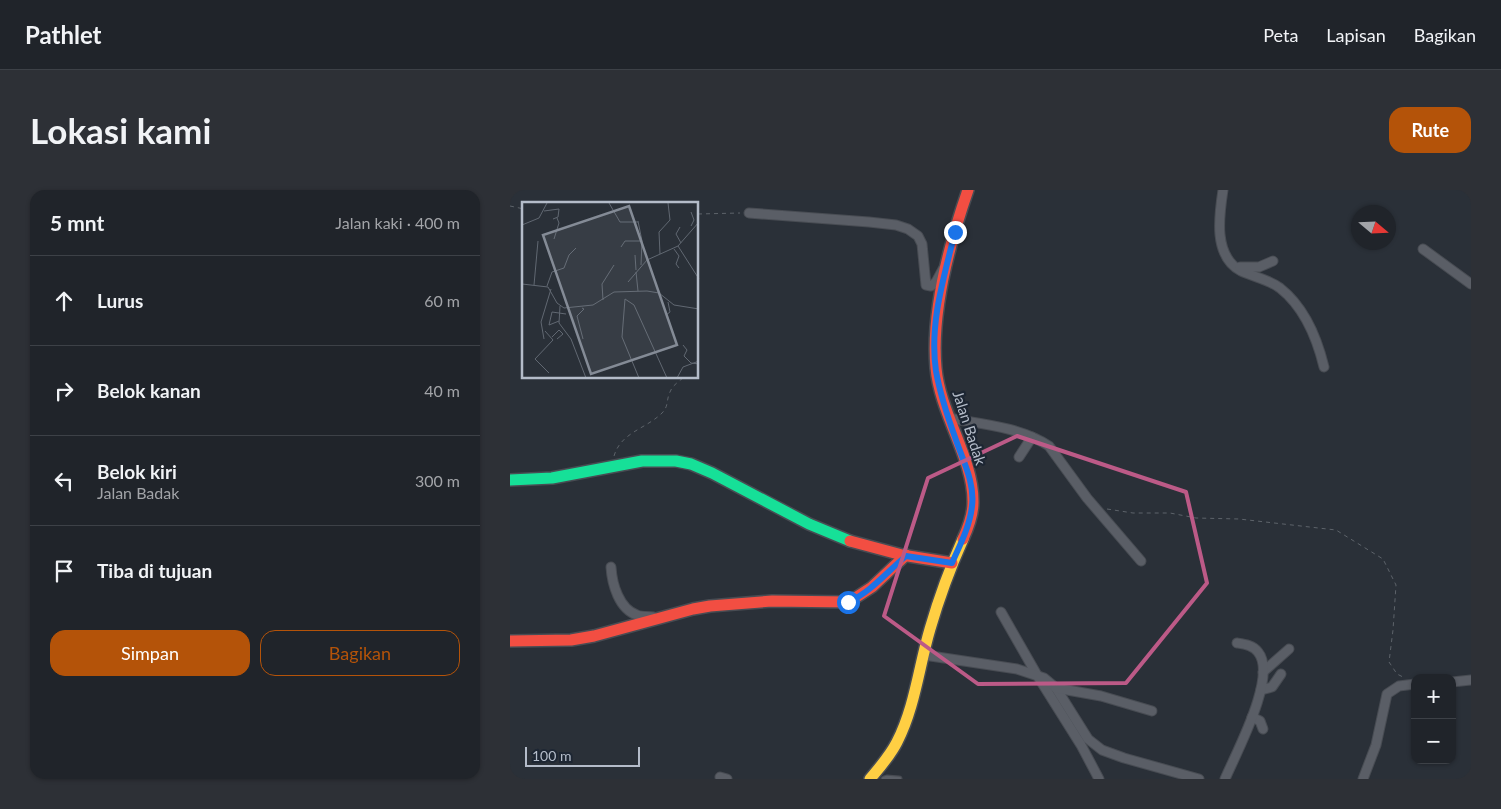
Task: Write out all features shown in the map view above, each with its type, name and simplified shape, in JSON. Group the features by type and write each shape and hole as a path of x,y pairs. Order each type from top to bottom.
{"street":[{"name":"Jalan Badak","path":"870,779 886,763 912,702 935,611 964,535 973,504 969,478 948,418 936,369 935,348 937,316 949,258 968,190"},
{"path":"1223,190 1219,223 1223,249 1235,266 1275,284 1297,305 1315,336 1324,367"},
{"path":"748,213 887,224 908,229 918,236 922,244 925,282 929,286 934,285 949,258"},
{"path":"1423,249 1471,284"},
{"path":"1235,266 1254,268 1273,261"},
{"path":"948,418 988,425 1044,443 1054,451 1072,480 1141,561"},
{"path":"1019,457 1032,438"},
{"path":"510,480 573,475 612,466 660,459 678,461 712,473 820,529 848,540 906,556 952,563"},
{"path":"510,640 571,640 666,618 693,609 726,604 772,601 848,602 855,600 906,556"},
{"path":"610,567 615,589 626,607 640,616 666,618"},
{"path":"1001,612 1037,675 1082,745 1099,779"},
{"path":"1225,779 1252,717 1261,690 1263,672 1261,658 1257,651 1237,643"},
{"path":"1263,672 1289,649"},
{"path":"924,656 1006,667 1037,675 1048,680 1056,688 1088,739 1102,750 1199,779"},
{"path":"1261,690 1272,687 1281,674"},
{"path":"1456,682 1471,680"},
{"path":"1363,779 1376,745 1388,694 1399,686 1411,684"},
{"path":"1056,688 1101,696 1152,711"},
{"path":"1252,717 1260,721 1263,729"}],"lane":[{"path":"884,779 899,779"}],"path":[{"path":"699,214 748,213"},
{"path":"612,466 614,453 619,443 646,426 667,407 670,390 681,379"},
{"path":"1093,506 1133,513 1170,513 1196,518 1239,519 1336,530 1383,559 1396,585 1389,662 1397,674 1406,679"}],"highlighted area":[{"path":"1017,436 1186,492 1207,583 1126,683 978,684 884,616 928,478"}],"traffic: fast":[{"path":"510,480 552,478 642,461 676,461 691,464 712,473 809,524 850,541"}],"traffic: slow":[{"path":"870,779 891,752 903,729 933,617 963,539"}],"traffic: jam":[{"path":"963,539 972,513 972,486 963,453 939,385 935,347 936,324 943,278 968,190"},
{"path":"850,541 902,555 952,563"},
{"path":"510,641 571,640 594,636 710,606 772,601 849,602 872,587 906,555"}],"route":[{"path":"848,602 855,600 906,556 952,563 970,518 973,504 972,487 948,418 936,369 937,316 955,232"}]}
